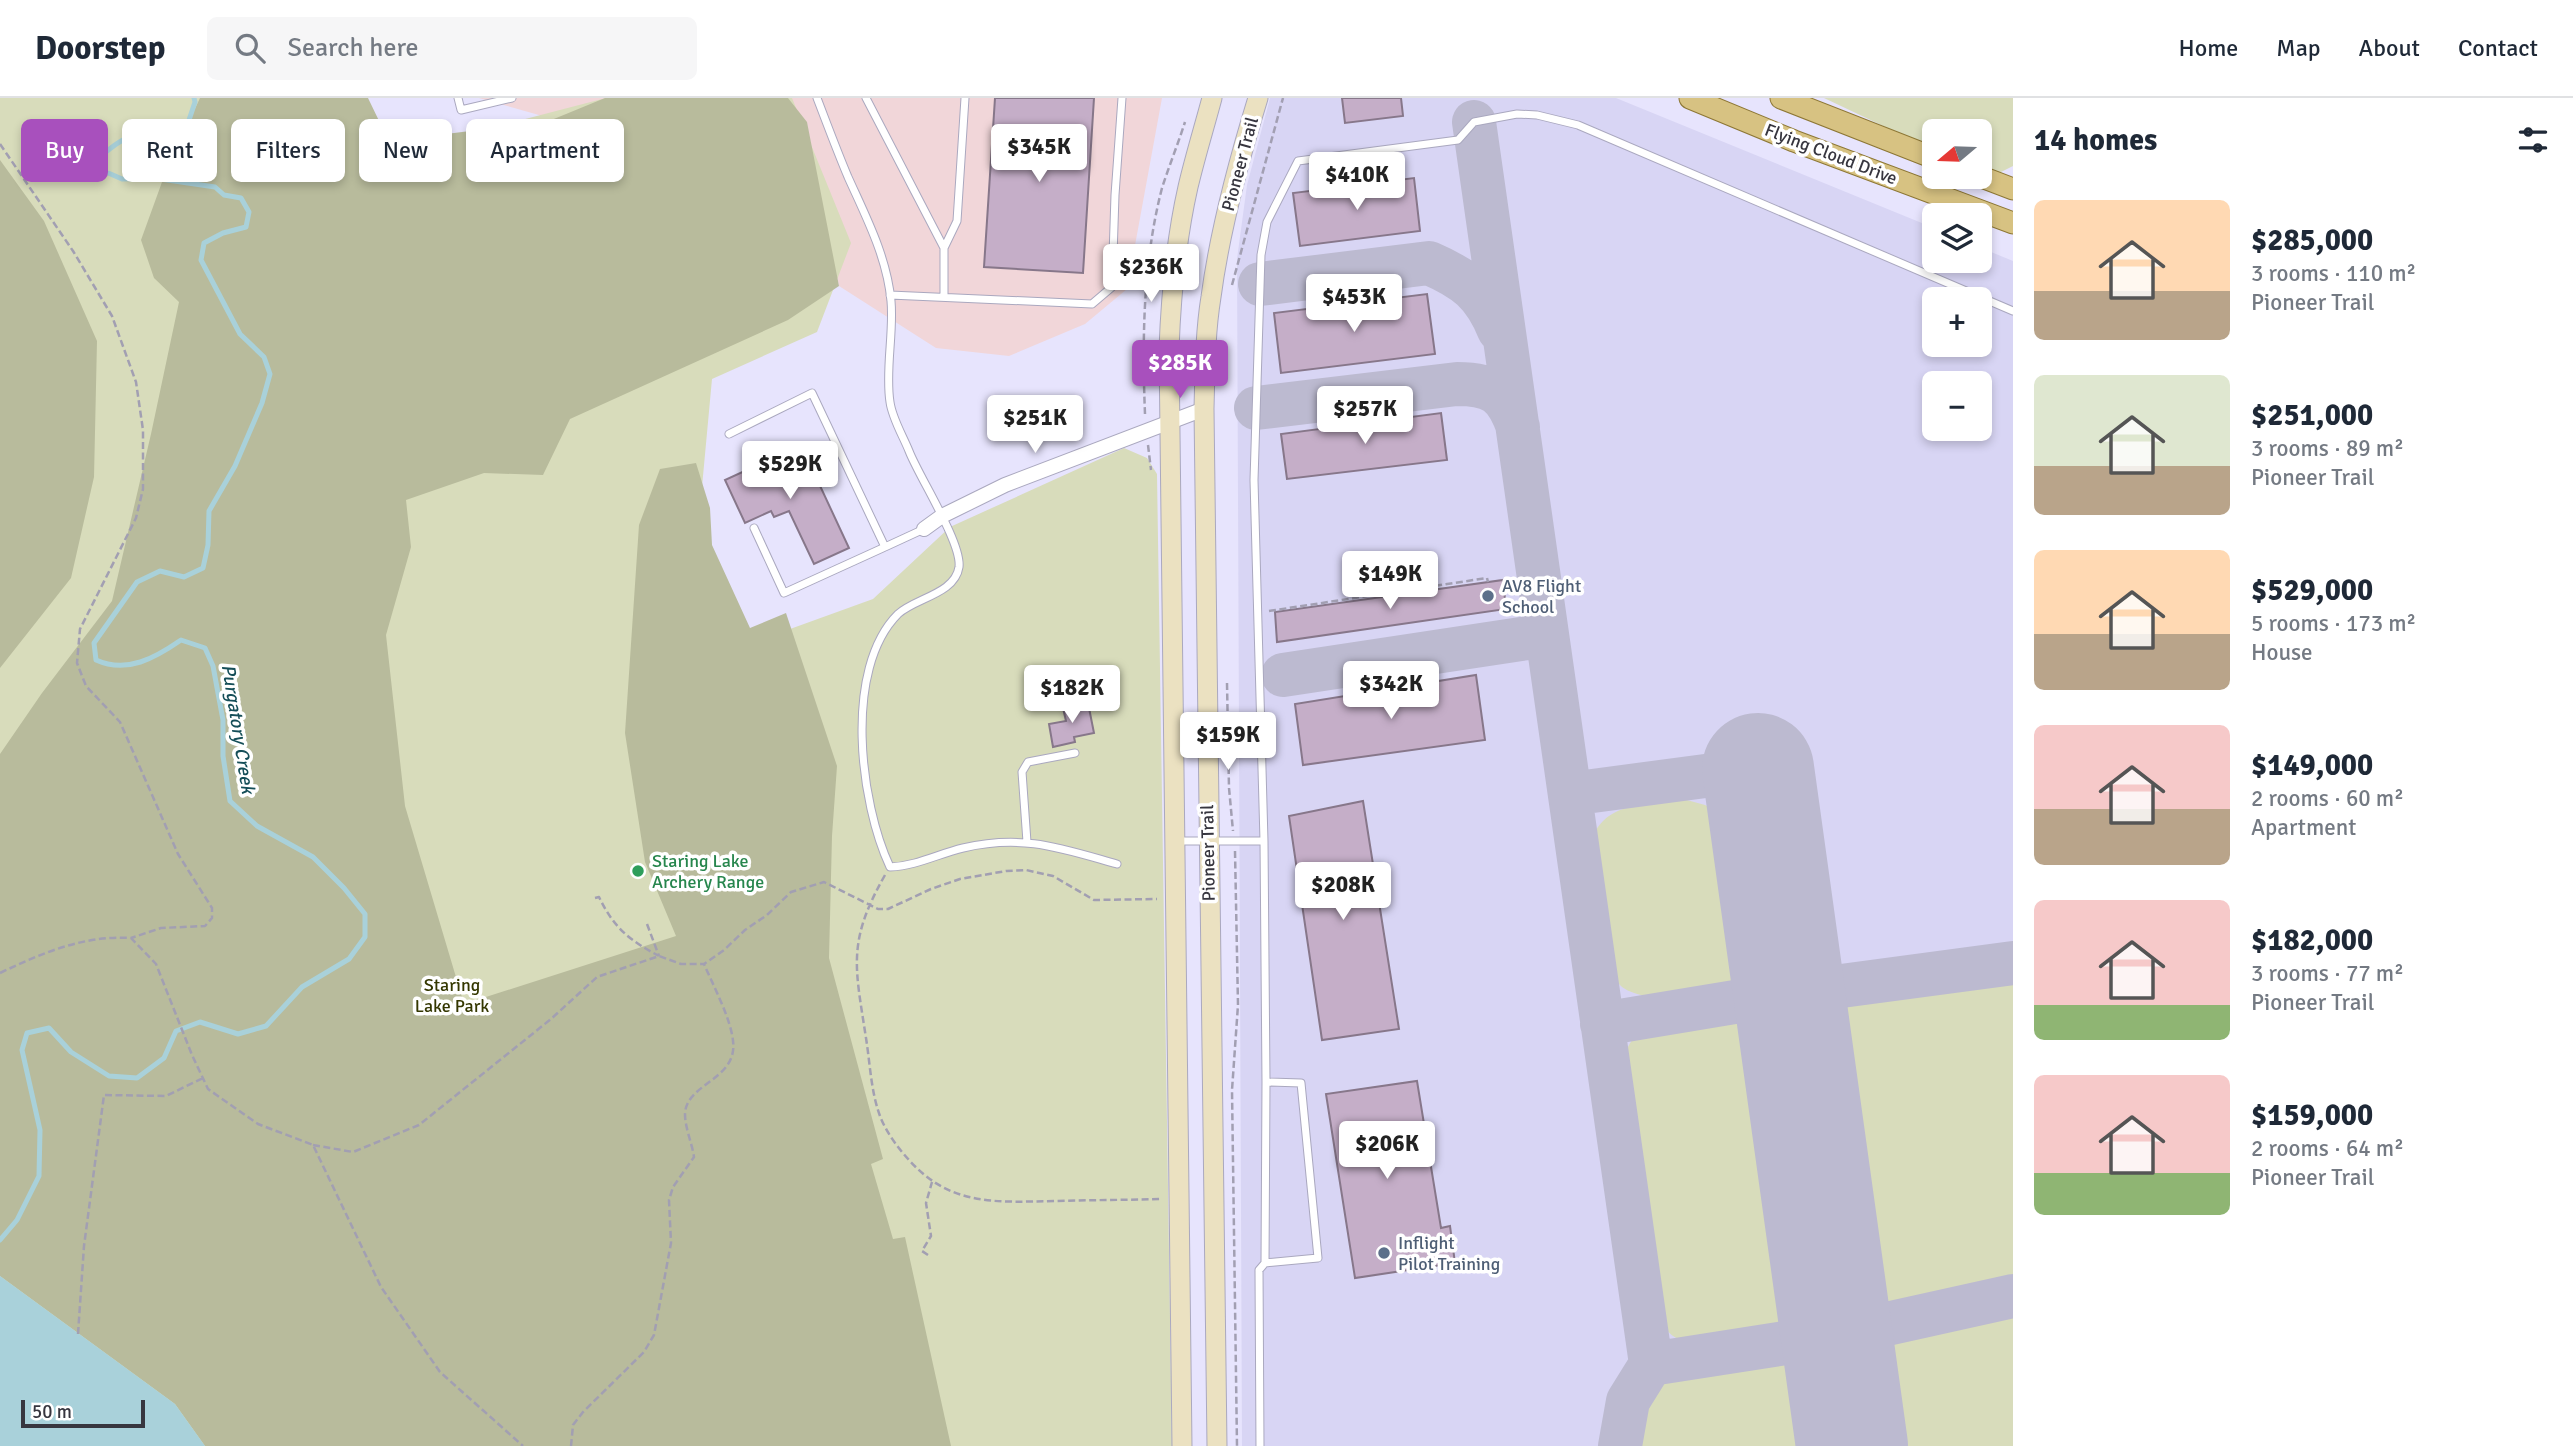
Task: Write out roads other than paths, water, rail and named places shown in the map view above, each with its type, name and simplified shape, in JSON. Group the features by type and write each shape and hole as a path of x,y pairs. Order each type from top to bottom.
{"main road":[{"name":"Pioneer Trail","path":"1182,1446 1168,423 1171,291 1188,189 1212,98"},
{"name":"Pioneer Trail","path":"1217,1446 1204,409 1210,297 1233,187 1258,98"},
{"name":"Flying Cloud Drive","path":"1690,98 1794,141 2013,222"},
{"name":"Flying Cloud Drive","path":"1781,98 1922,153"},
{"path":"1992,181 2013,189"}],"street":[{"path":"924,529 942,516 1005,485 1204,409"}],"lane":[{"path":"458,98 461,110 512,98"},
{"path":"817,98 880,248 890,295 890,402 918,475 942,516 959,566 950,584 912,603 890,624 874,654 867,684 862,723 865,786 871,817 890,867 910,866 964,848 1015,841 1041,843 1117,864"},
{"path":"866,98 944,248"},
{"path":"944,297 944,248 957,221 965,98"},
{"path":"890,295 1092,304 1112,287 1122,98"},
{"path":"1261,1446 1259,1270 1265,1263 1266,1082 1264,841 1254,480 1261,255 1267,222 1298,161 1458,141 1475,122 1517,114 1558,119 1578,125 2013,311"},
{"path":"729,434 812,393 885,547"},
{"path":"754,528 784,593 924,529"},
{"path":"1027,842 1022,772 1028,762 1075,753"},
{"path":"1174,842 1264,841"},
{"path":"1265,1263 1318,1258 1301,1083 1266,1082"}],"waterway":[{"name":"Purgatory Creek","path":"0,1240 17,1220 39,1176 40,1130 22,1050 27,1033 49,1028 71,1052 109,1076 137,1078 164,1058 176,1031 200,1022 238,1034 266,1026 302,987 349,959 365,937 365,914 344,888 313,857 257,826 230,801 223,756 223,720 213,666 205,648 181,640 151,658 130,665 107,664 96,660 94,643 137,582 160,571 184,577 203,568 208,545 209,511 235,466 262,403 270,374 264,357 240,334 201,260 204,243 223,233 246,227 249,212 241,198 224,195 215,187 154,178 122,179 106,172 101,156 128,137 169,130 188,123 194,98"}],"place":[{"name":"AV8 Flight School","path":"1488,596"},
{"name":"Staring Lake Archery Range","path":"638,871"},
{"name":"Inflight Pilot Training","path":"1384,1253"}],"park label":[{"name":"Staring Lake Park","path":"452,995"}]}
